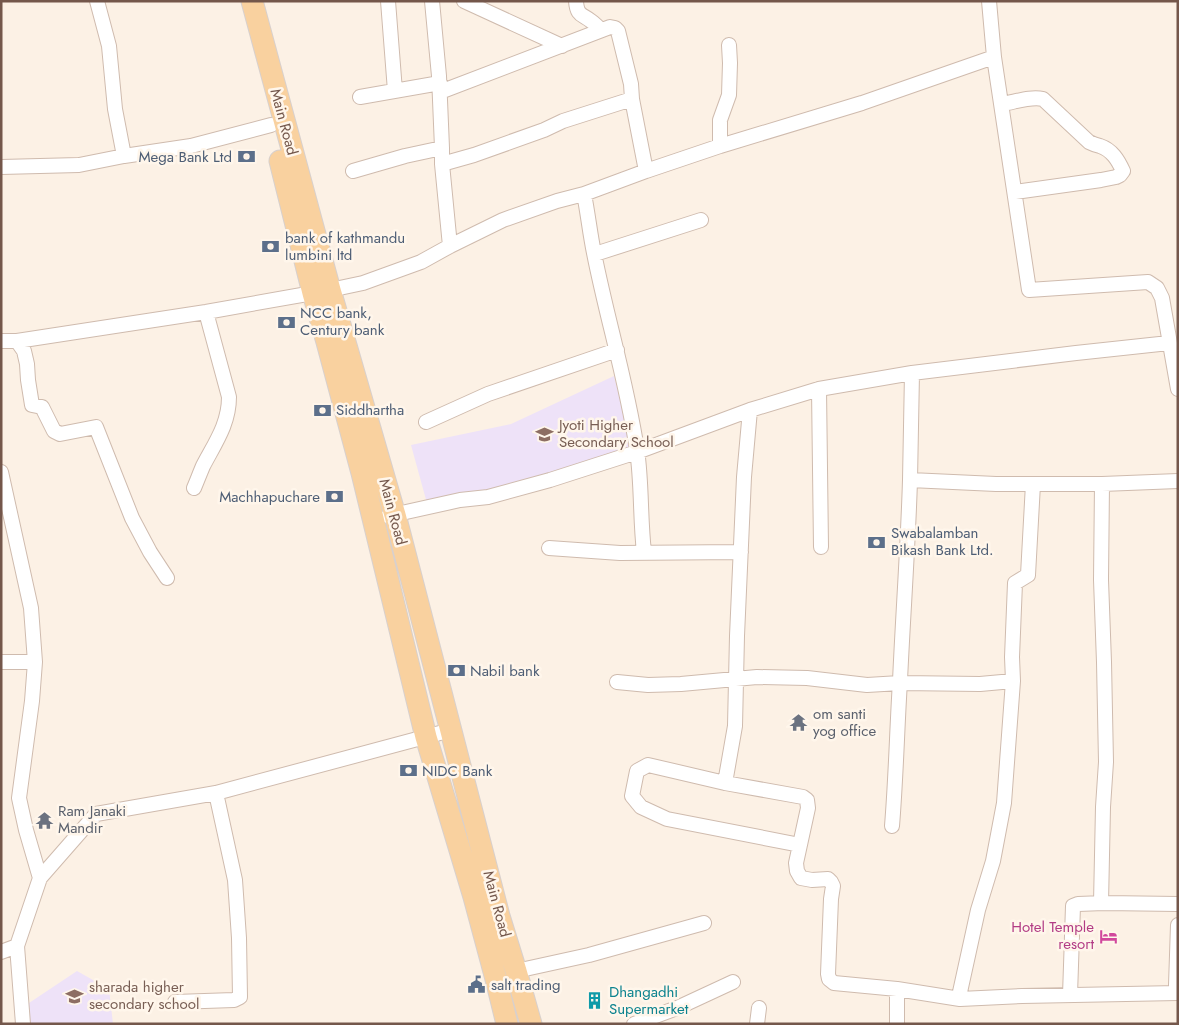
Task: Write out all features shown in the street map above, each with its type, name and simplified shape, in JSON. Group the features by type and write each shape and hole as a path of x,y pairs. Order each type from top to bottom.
{"main road":[{"name":"Main Road","path":"237,1 321,292 395,515 451,730 490,918 496,978 506,1024"},
{"name":"Main Road","path":"252,1 321,292 330,352 426,737 490,918 516,972 531,1024"}],"street":[{"path":"97,1 109,46 115,109 124,156"},
{"path":"388,1 395,91"},
{"path":"432,1 440,88 442,164 450,246"},
{"path":"464,1 562,46"},
{"path":"576,1 577,10 580,14 601,30"},
{"path":"990,1 994,57 1029,290 1148,282 1157,288 1162,298 1178,389"},
{"path":"360,97 395,91 440,88 562,46 601,30 610,27 615,28 618,31 631,84 632,99 646,171"},
{"path":"720,146 720,120 730,95 729,45"},
{"path":"1,341 17,341 206,312 363,283 421,262 503,220 557,201 584,194 720,146 862,103 994,57"},
{"path":"1002,104 1031,98 1043,99 1094,146 1100,146 1114,154 1123,171 1116,177 1101,180 1015,192"},
{"path":"442,164 474,155 544,130 563,121 632,99"},
{"path":"1,167 79,165 191,146 271,124"},
{"path":"353,170 442,148"},
{"path":"584,194 594,254 617,350 638,452 644,552"},
{"path":"594,254 701,220"},
{"path":"194,488 203,466 218,440 229,408 229,397 206,312"},
{"path":"17,341 24,351 32,405 42,407 54,431 60,434 96,427 132,518 150,552 167,578"},
{"path":"373,520 460,500 488,497 550,480 638,452 750,410 819,388 912,373 1169,343"},
{"path":"426,422 488,394 617,350"},
{"path":"892,826 908,542 912,373"},
{"path":"819,388 821,547"},
{"path":"725,783 735,726 744,477 750,410"},
{"path":"1,472 4,497 30,608 35,662 20,798 26,830 40,878"},
{"path":"910,480 996,484 1102,484 1178,481"},
{"path":"960,999 978,910 993,861 1004,803 1013,681 1015,583 1028,575 1033,484"},
{"path":"1101,903 1106,762 1100,580 1102,484"},
{"path":"549,548 620,553 741,552"},
{"path":"1,662 35,662"},
{"path":"617,682 648,685 756,677 807,678 867,685 900,683 980,684 1013,681"},
{"path":"23,1024 17,946 40,878 96,814 216,793 451,730"},
{"path":"800,845 667,819 641,807 632,796 637,771 648,764 725,783 803,797 807,800 808,808 800,845 796,863 797,871 801,878 812,880 828,879 833,886 830,908 828,974 829,980 834,982 960,999 1178,991 1176,985 1178,924"},
{"path":"175,1002 234,1000 240,997 236,880 216,793"},
{"path":"1070,995 1073,906 1101,903 1178,904"},
{"path":"516,972 588,955 704,923"},
{"path":"1,952 17,946"},
{"path":"634,1024 677,1008 733,982"},
{"path":"897,989 897,1024"},
{"path":"757,1024 759,1008"}],"shaded area":[{"name":"Jyoti Higher Secondary School","path":"614,376 632,447 489,492 428,507 411,445 511,424"},
{"name":"sharada higher secondary school","path":"77,971 109,989 113,1024 27,1024 29,1003"}],"place":[{"name":"Mega Bank Ltd","path":"246,157"},
{"name":"bank of kathmandu lumbini ltd","path":"271,247"},
{"name":"NCC bank, Century bank","path":"286,322"},
{"name":"Siddhartha","path":"322,410"},
{"name":"Jyoti Higher Secondary School","path":"545,434"},
{"name":"Machhapuchare","path":"334,497"},
{"name":"Swabalamban Bikash Bank Ltd.","path":"877,542"},
{"name":"Nabil bank","path":"456,671"},
{"name":"om santi yog office","path":"799,723"},
{"name":"NIDC Bank","path":"408,771"},
{"name":"Ram Janaki Mandir","path":"44,820"},
{"name":"Hotel Temple resort","path":"1108,936"},
{"name":"salt trading","path":"477,985"},
{"name":"sharada higher secondary school","path":"75,996"},
{"name":"Dhangadhi Supermarket","path":"595,1001"}]}
